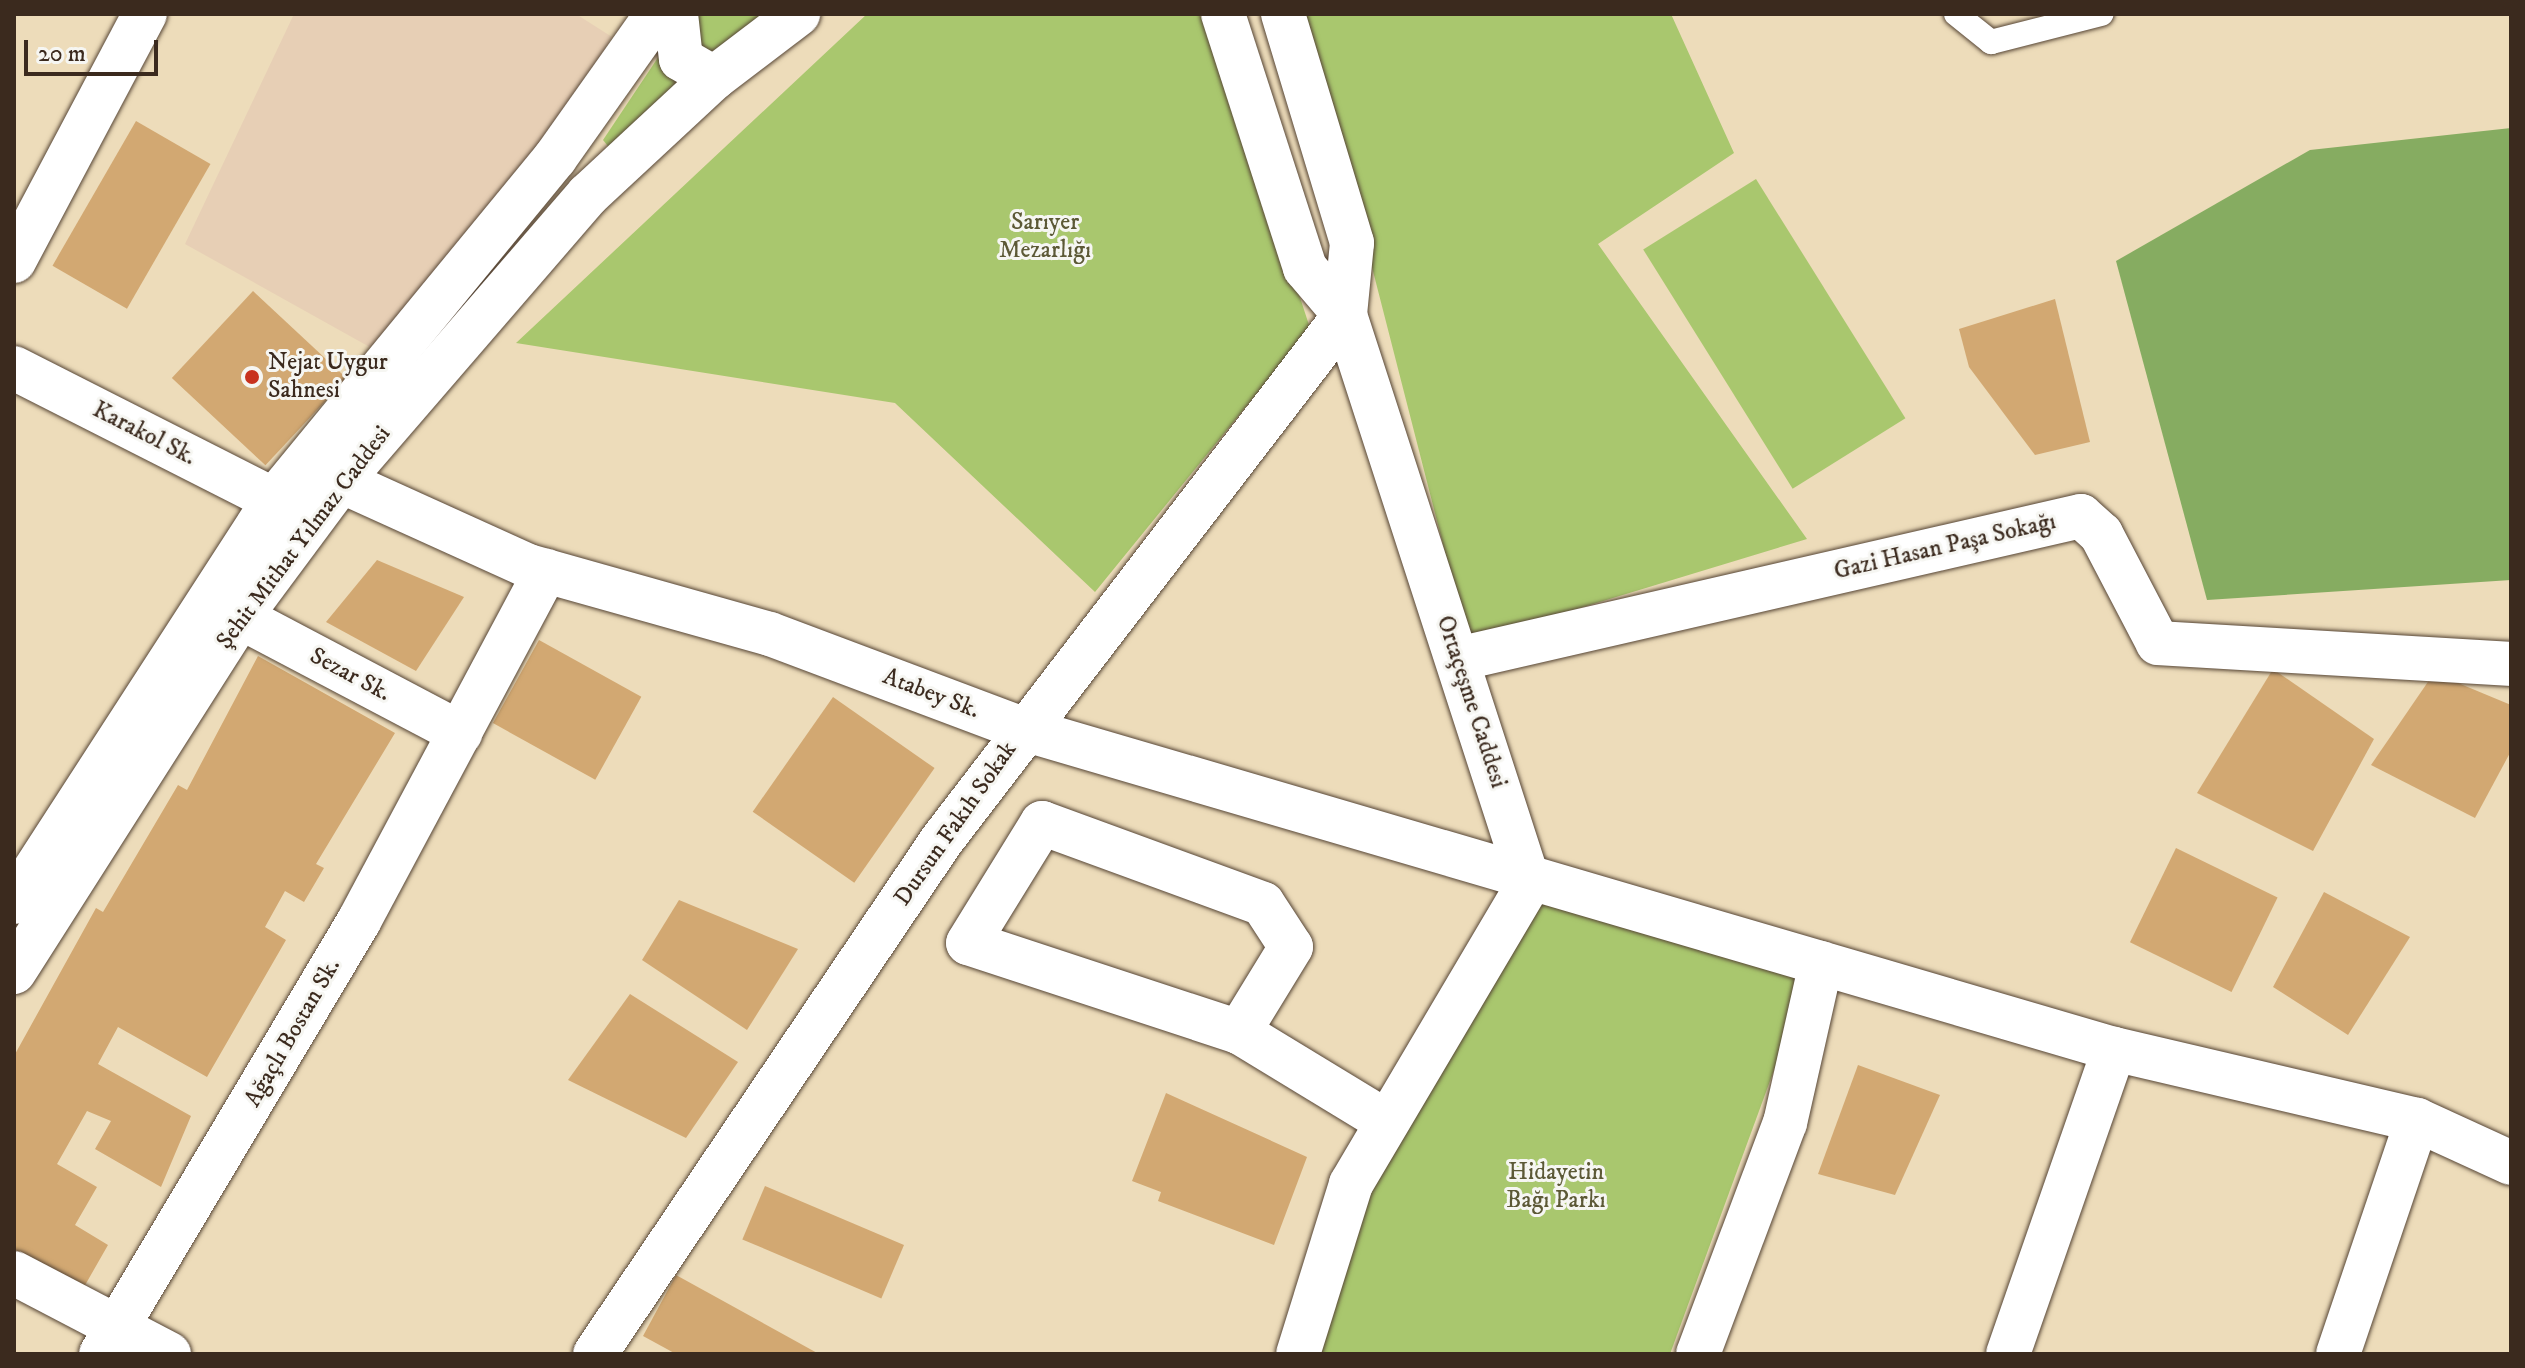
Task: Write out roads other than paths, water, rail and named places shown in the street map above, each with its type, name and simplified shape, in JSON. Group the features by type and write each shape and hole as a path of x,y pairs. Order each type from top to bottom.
{"street":[{"path":"14,261 145,14"},
{"name":"Şehit Mithat Yılmaz Caddesi","path":"14,902 274,500 555,158 657,14"},
{"path":"676,14 681,59 714,78"},
{"name":"Şehit Mithat Yılmaz Caddesi","path":"14,972 240,617 341,481 588,195 714,78 798,14"},
{"path":"1223,14 1305,268 1345,315"},
{"name":"Ortaçeşme Caddesi","path":"1283,14 1352,243 1345,315 1529,883"},
{"name":"Dursun Fakıh Sokak","path":"595,1354 1023,729 1345,315"},
{"name":"Karakol Sk.","path":"14,368 274,500"},
{"name":"Atabey Sk.","path":"341,481 546,571 770,634 1023,729 1529,883 1821,963 2114,1049 2417,1120 2511,1163"},
{"name":"Gazi Hasan Paşa Sokağı","path":"1458,659 2081,516 2101,534 2158,643 2511,664"},
{"name":"Ağaçlı Bostan Sk.","path":"110,1341 359,921 546,571"},
{"name":"Sezar Sk.","path":"240,617 460,733"},
{"path":"1239,1032 1291,947 1263,904 1042,823 968,943 1239,1032 1387,1122"},
{"path":"1298,1354 1351,1184 1529,883"},
{"path":"1698,1354 1785,1123 1821,963"},
{"path":"2008,1354 2114,1049"},
{"path":"2338,1354 2417,1120"},
{"path":"14,1273 110,1341 169,1354"}],"lane":[{"path":"1956,14 1991,42 2101,14"}],"place":[{"name":"Nejat Uygur Sahnesi","path":"252,377"}],"park label":[{"name":"Sarıyer Mezarlığı","path":"1045,237"},
{"name":"Hidayetin Bağı Parkı","path":"1556,1187"}]}
